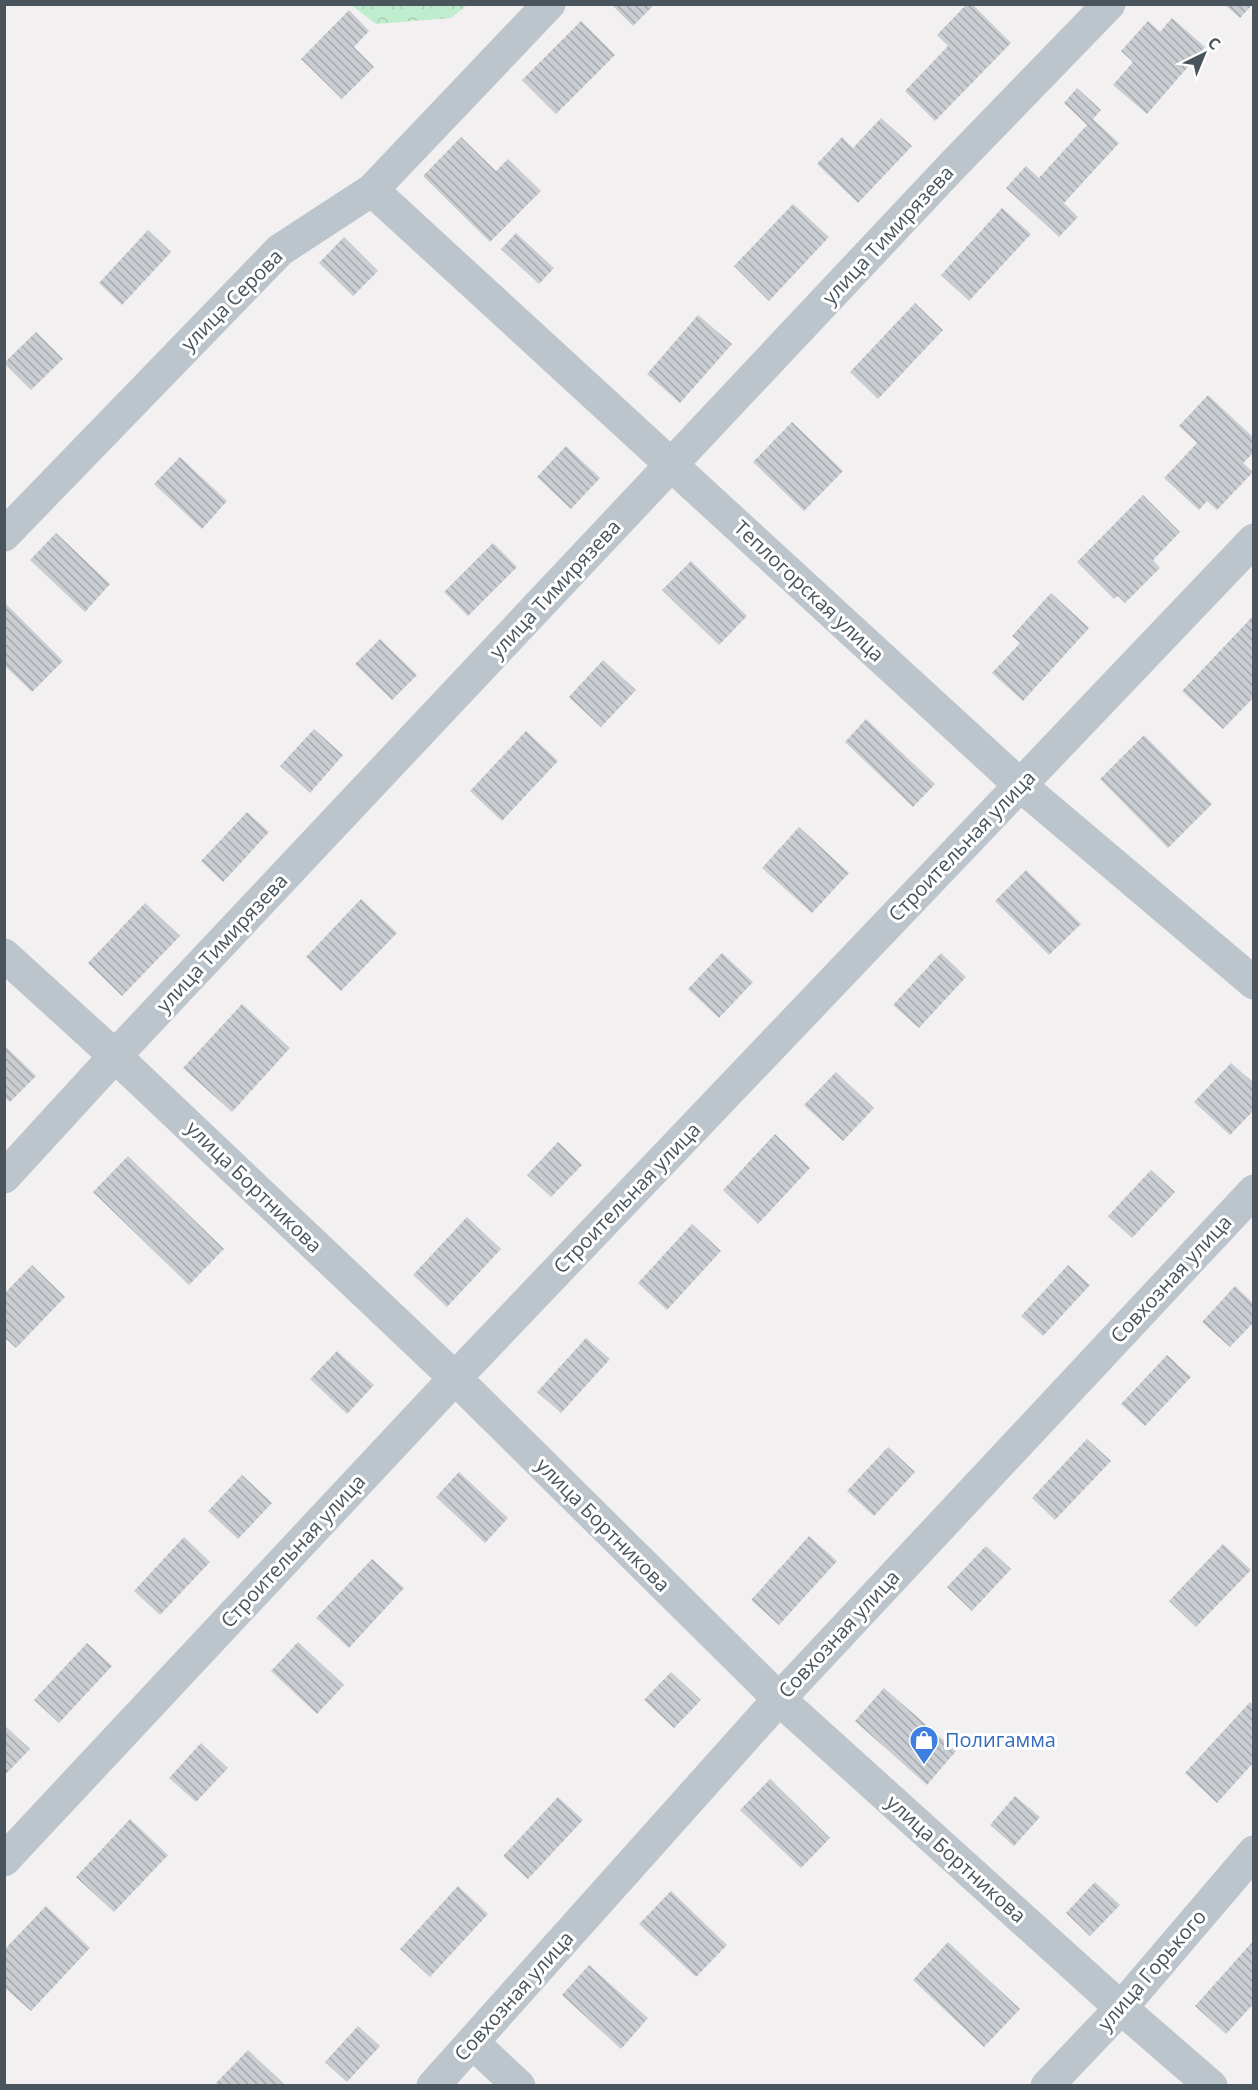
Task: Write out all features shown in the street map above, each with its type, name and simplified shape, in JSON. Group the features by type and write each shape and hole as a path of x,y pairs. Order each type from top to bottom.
{"street":[{"name":"улица Серова","path":"4,535 280,250 372,190 549,4"},
{"name":"улица Тимирязева","path":"4,1177 954,164 1109,4"},
{"name":"Теплогорская улица","path":"372,190 1020,785 1254,983"},
{"name":"Строительная улица","path":"4,1860 455,1378 1254,540"},
{"name":"улица Бортникова","path":"4,955 116,1056 455,1378 778,1699 1121,2008 1211,2085"},
{"name":"Совхозная улица","path":"433,2085 473,2043 778,1699 1254,1191"},
{"name":"улица Горького","path":"1047,2085 1121,2008 1254,1852"},
{"path":"473,2043 519,2085"}],"green space":[{"path":"351,5 467,5 451,18 376,24"}],"building":[{"path":"611,4 655,4 633,26"},
{"path":"967,4 972,4 1011,43 935,121 905,91 948,46 937,35"},
{"path":"1224,4 1253,4 1240,18"},
{"path":"349,10 369,31 354,47 374,67 342,99 301,59"},
{"path":"1172,18 1205,47 1147,114 1113,85 1133,62 1121,51 1148,21 1160,32"},
{"path":"581,21 615,55 556,114 522,80"},
{"path":"1077,88 1101,110 1093,119 1119,143 1064,203 1078,217 1059,237 1006,188 1026,166 1039,178 1087,125 1064,103"},
{"path":"881,118 912,146 858,203 817,164 842,137 853,148"},
{"path":"461,137 496,171 508,159 541,191 490,242 423,176"},
{"path":"793,204 829,237 769,301 734,266"},
{"path":"1002,208 1031,234 969,301 941,275"},
{"path":"148,230 171,252 122,305 99,283"},
{"path":"516,233 554,268 539,284 501,249"},
{"path":"344,237 378,271 353,296 319,263"},
{"path":"915,303 943,330 878,399 850,372"},
{"path":"698,315 732,344 680,403 647,374"},
{"path":"36,332 63,359 31,390 4,363"},
{"path":"1208,395 1254,438 1254,452 1243,463 1253,472 1217,510 1207,501 1199,510 1164,478 1197,443 1179,426"},
{"path":"792,422 843,471 804,511 753,462"},
{"path":"566,446 600,478 571,509 537,477"},
{"path":"180,457 227,501 202,529 154,484"},
{"path":"1143,495 1180,532 1153,560 1160,568 1125,603 1118,596 1114,599 1077,562"},
{"path":"56,533 110,584 85,612 30,560"},
{"path":"493,543 517,567 468,616 444,592"},
{"path":"691,561 747,616 719,645 662,590"},
{"path":"1051,593 1089,628 1023,701 992,673 1020,643 1012,636"},
{"path":"4,602 63,661 32,692 4,665"},
{"path":"1254,615 1254,697 1223,729 1182,691"},
{"path":"380,639 417,675 392,700 355,664"},
{"path":"603,660 636,690 601,727 569,697"},
{"path":"866,719 935,784 913,807 845,742"},
{"path":"314,729 343,755 310,793 280,766"},
{"path":"526,731 558,761 502,821 470,791"},
{"path":"1144,735 1212,804 1168,848 1100,779"},
{"path":"247,812 269,832 223,882 201,861"},
{"path":"799,827 849,873 812,913 762,868"},
{"path":"1026,870 1081,924 1049,955 995,901"},
{"path":"361,899 397,933 341,991 306,957"},
{"path":"145,903 180,936 122,996 88,963"},
{"path":"722,953 753,982 719,1018 688,989"},
{"path":"941,953 966,977 919,1028 893,1005"},
{"path":"242,1004 290,1048 232,1112 183,1068"},
{"path":"4,1045 36,1076 10,1102 4,1097"},
{"path":"1231,1063 1254,1083 1254,1110 1230,1135 1194,1102"},
{"path":"836,1072 874,1108 843,1141 804,1105"},
{"path":"775,1134 810,1168 758,1224 723,1190"},
{"path":"558,1142 582,1165 551,1197 527,1175"},
{"path":"128,1156 224,1249 189,1285 93,1192"},
{"path":"1151,1170 1175,1192 1132,1238 1108,1216"},
{"path":"467,1217 501,1249 447,1307 413,1275"},
{"path":"692,1224 721,1251 667,1310 638,1283"},
{"path":"32,1265 65,1297 16,1348 4,1337 4,1294"},
{"path":"1068,1265 1090,1285 1043,1336 1021,1316"},
{"path":"1235,1286 1254,1304 1254,1322 1230,1347 1202,1322"},
{"path":"586,1338 610,1359 561,1413 537,1392"},
{"path":"337,1351 374,1385 347,1414 310,1379"},
{"path":"1167,1355 1191,1377 1145,1426 1121,1404"},
{"path":"1087,1439 1111,1461 1055,1520 1032,1498"},
{"path":"888,1447 915,1472 874,1516 847,1491"},
{"path":"459,1472 508,1518 485,1543 436,1497"},
{"path":"242,1475 272,1503 238,1539 208,1511"},
{"path":"809,1536 837,1561 779,1625 751,1600"},
{"path":"184,1537 210,1562 160,1615 134,1591"},
{"path":"1223,1544 1251,1570 1196,1627 1169,1601"},
{"path":"986,1546 1011,1569 972,1611 947,1587"},
{"path":"372,1559 404,1588 349,1648 316,1618"},
{"path":"298,1642 344,1685 317,1714 271,1671"},
{"path":"87,1643 112,1666 59,1723 34,1700"},
{"path":"671,1672 701,1700 674,1728 644,1700"},
{"path":"884,1688 956,1751 927,1785 855,1721"},
{"path":"1250,1702 1254,1706 1254,1762 1217,1803 1185,1773"},
{"path":"4,1725 30,1749 4,1776"},
{"path":"201,1743 228,1768 196,1802 169,1778"},
{"path":"770,1779 830,1838 801,1868 740,1810"},
{"path":"1015,1796 1040,1817 1014,1846 990,1825"},
{"path":"558,1797 583,1820 528,1879 503,1856"},
{"path":"130,1819 168,1855 114,1912 76,1877"},
{"path":"1095,1882 1120,1905 1090,1936 1066,1913"},
{"path":"458,1886 488,1914 430,1977 400,1949"},
{"path":"671,1891 727,1945 696,1977 639,1924"},
{"path":"46,1906 90,1948 31,2011 4,1987 4,1950"},
{"path":"1254,1940 1254,2003 1226,2034 1195,2006"},
{"path":"948,1942 1020,2009 984,2047 913,1980"},
{"path":"589,1965 648,2018 621,2049 562,1995"},
{"path":"358,2026 380,2046 347,2082 325,2062"},
{"path":"248,2050 286,2086 219,2086 216,2083"}],"place":[{"name":"Полигамма","path":"924,1766"}]}
